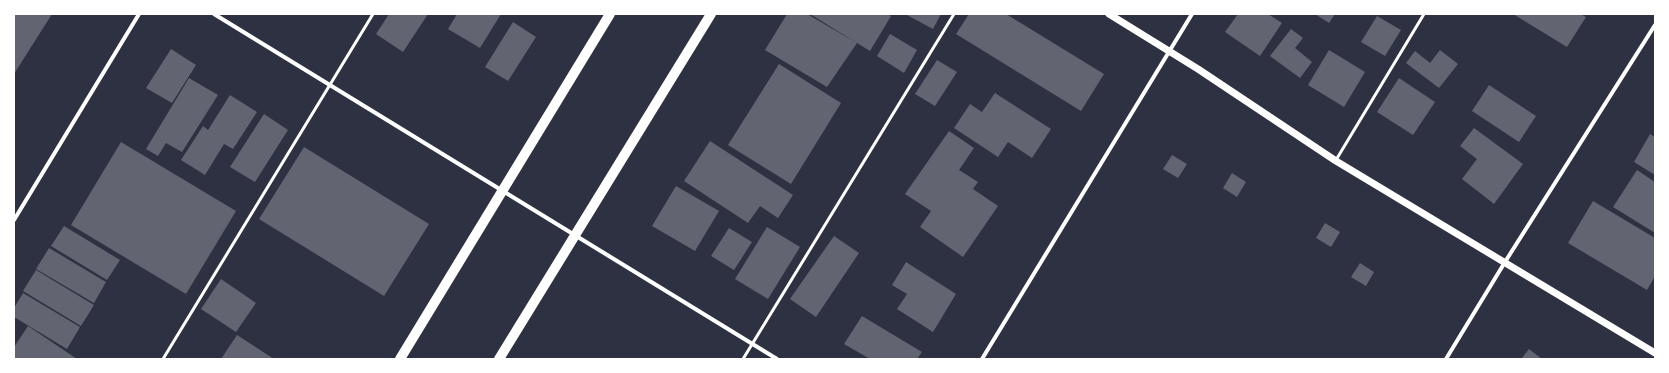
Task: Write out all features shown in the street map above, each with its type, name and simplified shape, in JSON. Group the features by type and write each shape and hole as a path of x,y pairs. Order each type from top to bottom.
{"main road":[{"path":"400,359 610,14"},
{"path":"499,359 574,234 711,14"}],"street":[{"path":"14,220 139,14"},
{"path":"214,14 777,359"},
{"path":"1109,14 1170,51 1336,161 1655,353"},
{"path":"982,359 1192,14"},
{"path":"1446,359 1505,262 1655,25"}],"lane":[{"path":"163,359 373,14"},
{"path":"743,359 954,14"},
{"path":"1336,161 1424,14"}],"building":[{"path":"14,14 52,14 14,74"},
{"path":"389,14 428,14 403,52 376,34"},
{"path":"457,14 501,14 480,48 448,29"},
{"path":"787,14 807,14 857,43 827,87 765,50"},
{"path":"810,14 887,14 891,16 870,51"},
{"path":"905,14 941,14 933,29"},
{"path":"969,14 1006,14 1104,74 1081,111 956,34"},
{"path":"1238,14 1268,14 1282,23 1260,56 1225,32"},
{"path":"1315,14 1335,14 1329,23"},
{"path":"1513,14 1580,14 1586,17 1567,47"},
{"path":"1377,16 1401,30 1385,56 1361,42"},
{"path":"513,22 536,37 508,81 485,67"},
{"path":"1291,29 1303,38 1295,48 1312,62 1300,78 1270,56"},
{"path":"890,34 917,50 904,73 877,56"},
{"path":"171,49 196,65 172,103 146,88"},
{"path":"1329,50 1365,72 1344,107 1308,85"},
{"path":"1440,50 1458,64 1439,88 1406,63 1415,51 1430,63"},
{"path":"937,60 957,72 935,106 915,94"},
{"path":"779,64 841,103 791,184 728,145"},
{"path":"189,78 218,95 182,152 166,143 158,156 146,149"},
{"path":"1399,78 1435,102 1413,135 1377,112"},
{"path":"1489,85 1536,116 1519,142 1472,111"},
{"path":"995,93 1051,129 1032,158 1008,142 998,157 954,128 970,104 982,112"},
{"path":"230,95 257,112 233,149 224,144 205,175 181,160 203,126 208,130"},
{"path":"264,114 288,130 255,182 230,167"},
{"path":"1474,128 1523,164 1494,204 1462,179 1477,159 1460,146"},
{"path":"949,131 974,148 959,170 978,182 973,189 998,206 963,257 920,227 931,211 905,194"},
{"path":"1650,134 1655,137 1655,175 1634,162"},
{"path":"710,141 793,195 778,218 760,206 748,223 684,181"},
{"path":"121,142 236,211 186,294 71,225"},
{"path":"304,147 429,224 384,296 259,219"},
{"path":"1172,155 1187,164 1178,178 1163,169"},
{"path":"1637,170 1655,182 1655,233 1613,207"},
{"path":"1232,173 1246,182 1237,197 1223,188"},
{"path":"676,186 719,211 695,251 652,226"},
{"path":"1593,201 1655,238 1655,276 1647,290 1568,243"},
{"path":"1325,223 1340,232 1331,247 1316,238"},
{"path":"64,226 120,260 107,280 51,246"},
{"path":"767,227 800,247 768,299 735,279"},
{"path":"729,228 752,242 734,270 711,256"},
{"path":"834,236 859,253 816,317 790,299"},
{"path":"49,248 106,282 94,303 36,269"},
{"path":"906,262 956,294 933,332 897,309 907,294 892,285"},
{"path":"1360,263 1374,272 1366,286 1351,277"},
{"path":"36,270 94,305 81,326 23,291"},
{"path":"221,279 256,303 236,332 201,309"},
{"path":"23,293 80,327 67,349 14,317 14,308"},
{"path":"862,316 922,352 917,359 870,359 844,344"},
{"path":"28,326 77,359 14,359 14,347"},
{"path":"237,335 274,359 221,359"},
{"path":"1529,349 1542,359 1521,359"}]}
